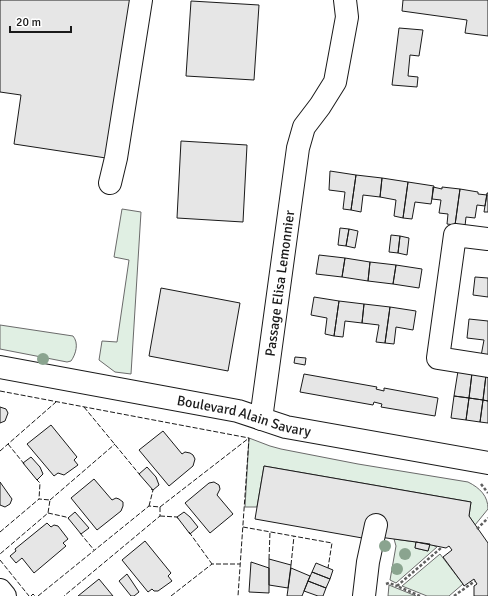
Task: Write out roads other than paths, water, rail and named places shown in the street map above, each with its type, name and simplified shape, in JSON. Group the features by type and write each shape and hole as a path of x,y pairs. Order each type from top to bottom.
{"street":[{"path":"110,183 116,158 141,0"},
{"name":"Passage Elisa Lemonnier","path":"261,419 298,148 304,127 320,106 335,82 347,17 345,0"},
{"path":"488,239 455,235 438,358 488,366"},
{"name":"Boulevard Alain Savary","path":"0,367 238,411 286,427 488,463"},
{"path":"364,596 368,562 376,525"},
{"path":"0,590 5,596"}]}
